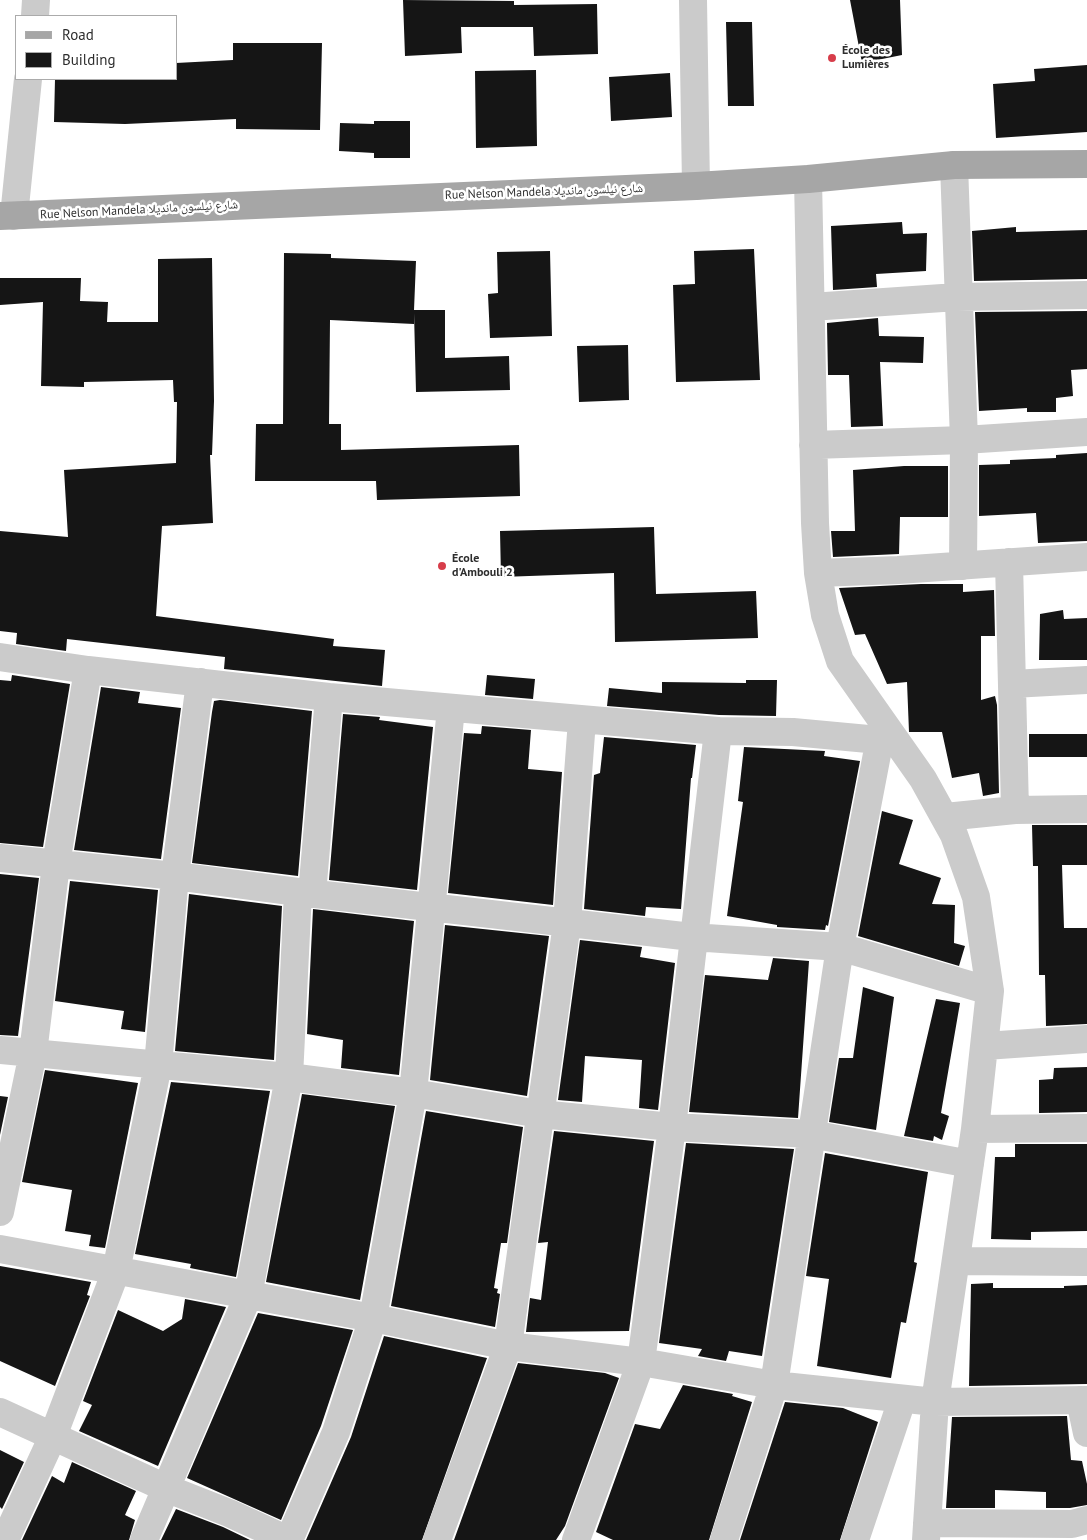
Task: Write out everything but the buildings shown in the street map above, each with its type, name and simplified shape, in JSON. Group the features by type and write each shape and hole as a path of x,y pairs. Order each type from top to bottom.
{"main road":[{"name":"Rue Nelson Mandela شارع نيلسون مانديلا","path":"7,216 696,186 808,179 954,165 1087,164"}],"street":[{"path":"35,15 36,0"},
{"path":"693,0 696,186"},
{"path":"7,216 28,80"},
{"path":"954,165 957,297 964,440 963,566"},
{"path":"808,179 812,445 818,572 825,615 840,661 881,731 923,779 954,835 976,897 990,991 975,1129 936,1402 926,1532 1072,1524 1087,1520"},
{"path":"811,307 957,297 1087,295"},
{"path":"812,445 964,440 1087,432"},
{"path":"818,572 963,566 1087,557"},
{"path":"1009,562 1015,810"},
{"path":"0,657 88,670 330,697 582,720 718,731 881,731"},
{"path":"0,1212 33,1054 56,864 88,670"},
{"path":"1012,684 1087,680"},
{"path":"5,1540 53,1436 116,1271 158,1065 175,876 200,682"},
{"path":"144,1540 168,1489 248,1296 289,1077 305,893 330,697"},
{"path":"0,1412 168,1489 229,1513 288,1540 336,1432 374,1318 414,1093 451,708"},
{"path":"437,1540 508,1346 567,923 582,720"},
{"path":"576,1540 641,1362 672,1127 692,937 718,731"},
{"path":"724,1540 774,1386 840,947 881,731"},
{"path":"945,817 1015,810 1087,809"},
{"path":"0,858 175,876 305,893 692,937 840,947 990,991"},
{"path":"985,1046 1087,1039"},
{"path":"0,1050 289,1077 414,1093 540,1114 672,1127 811,1134 970,1164"},
{"path":"975,1129 1087,1128"},
{"path":"0,1249 374,1318 508,1346 641,1362 774,1386 936,1402 1084,1400 1087,1433"},
{"path":"956,1262 1087,1262"},
{"path":"855,1540 902,1400"}],"place":[{"name":"École des Lumières","path":"832,58"},
{"name":"École d'Ambouli 2","path":"442,566"}]}
